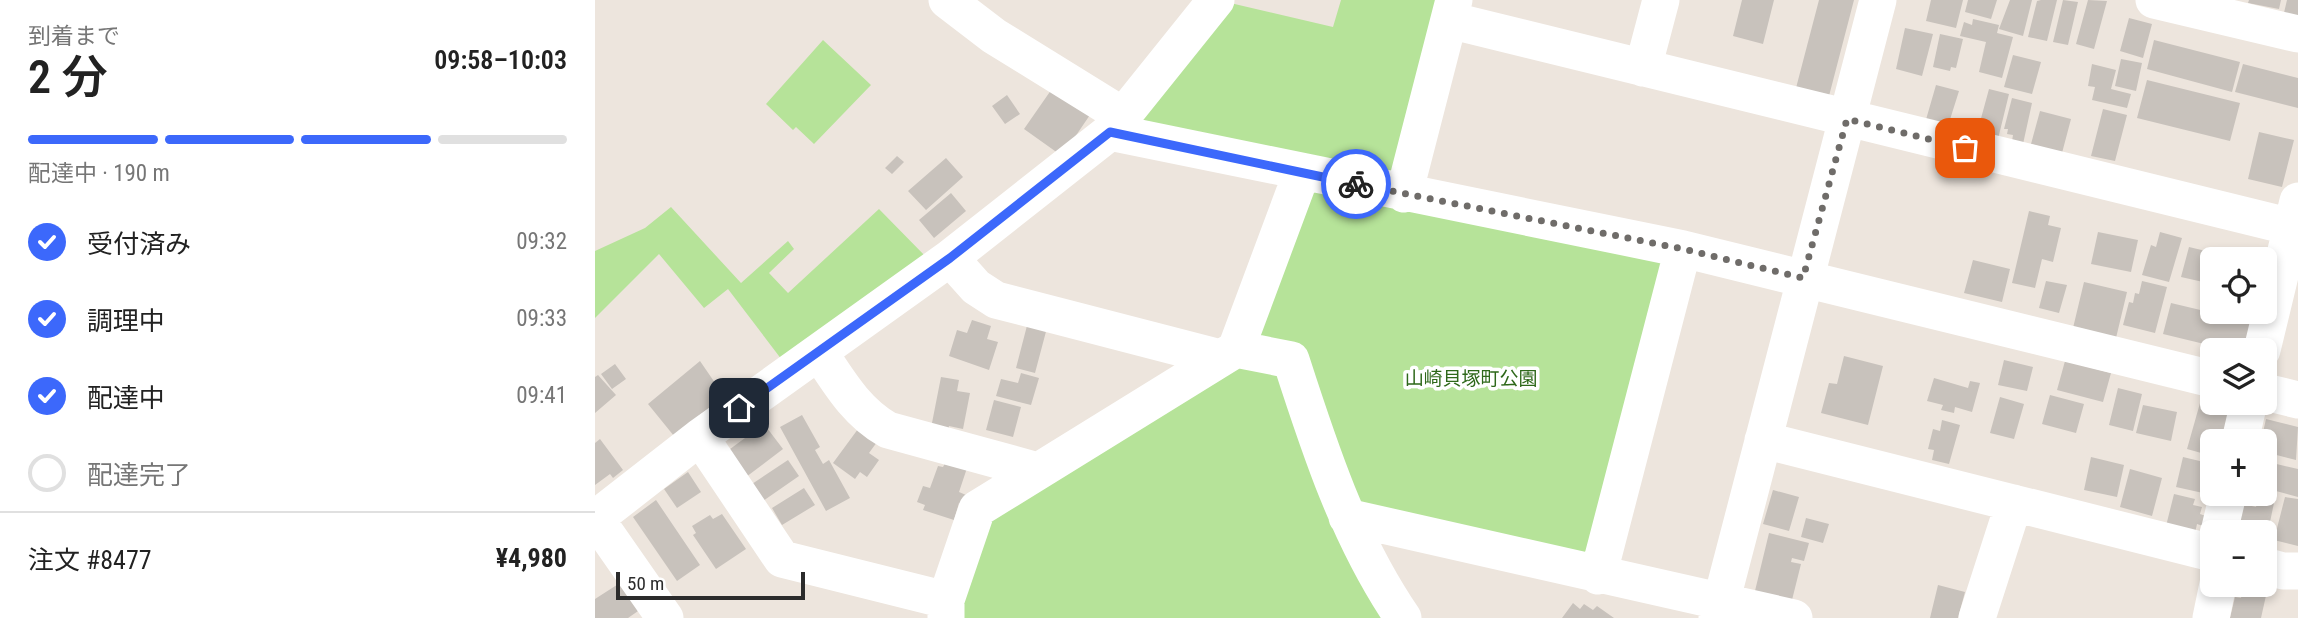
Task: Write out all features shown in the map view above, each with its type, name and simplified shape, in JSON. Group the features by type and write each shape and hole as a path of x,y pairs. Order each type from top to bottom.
{"street":[{"path":"947,0 1117,125 1302,172 1683,249 2200,376"},
{"path":"665,618 596,519 700,436 950,258 1117,125 1216,0"},
{"path":"1643,68 1661,0"},
{"path":"1719,609 1803,278 1878,0"},
{"path":"2154,0 2298,34"},
{"path":"1404,194 1451,10 1643,68 1847,119 2295,214 2265,338"},
{"path":"700,436 782,559 946,609 977,509 1228,354 1302,172"},
{"path":"1598,576 1683,249"},
{"path":"950,258 976,287 996,300 1228,354 1291,360 1323,460 1347,517 1384,590 1403,618"},
{"path":"818,352 851,400 872,421 888,430 1038,471"},
{"path":"2277,395 2298,400"},
{"path":"1763,440 2200,550"},
{"path":"1976,618 2014,503"},
{"path":"1347,517 1598,576 1719,609 1794,618"},
{"path":"2277,568 2298,571"},
{"path":"2211,618 2215,597"}],"green space":[{"path":"1341,0 1442,0 1397,171 1386,178 1141,127 1137,117 1226,2 1333,27"},
{"path":"823,40 871,85 814,144 796,127 793,130 766,104"},
{"name":"山崎貝塚町公園","path":"1319,187 1666,257 1594,559 1369,515 1254,334 1308,191"},
{"path":"671,207 741,283 788,241 794,249 769,273 788,293 879,209 930,261 785,364 728,289 704,308 659,254 595,318 595,251 645,228"},
{"path":"1238,361 1279,366 1393,618 958,618 988,517"}],"building":[{"path":"1742,0 1774,0 1763,44 1733,36"},
{"path":"1819,0 1854,0 1829,96 1796,88"},
{"path":"1931,0 1963,0 1956,28 1926,21"},
{"path":"1968,0 1997,0 1991,19 1965,12"},
{"path":"2010,0 2032,0 2023,36 1999,29"},
{"path":"2057,0 2047,41 2028,37 2037,1"},
{"path":"2063,0 2078,2 2068,45 2053,42"},
{"path":"2088,0 2107,1 2094,49 2076,44"},
{"path":"2249,0 2281,0 2279,9 2248,3"},
{"path":"2287,0 2298,0 2298,21 2283,17"},
{"path":"2129,18 2152,24 2143,58 2120,51"},
{"path":"1973,19 1999,25 1997,33 2013,37 2002,78 1979,72 1986,42 1960,36 1964,22 1972,25"},
{"path":"1905,28 1933,34 1922,76 1896,69"},
{"path":"1940,34 1963,39 1956,68 1951,67 1950,71 1933,67"},
{"path":"2154,40 2240,62 2232,92 2147,69"},
{"path":"2013,55 2041,62 2032,94 2004,87"},
{"path":"2121,59 2142,63 2136,91 2115,86"},
{"path":"2092,64 2116,70 2111,89 2131,94 2127,108 2092,100 2095,87 2088,86"},
{"path":"2243,64 2298,78 2298,108 2235,92"},
{"path":"2147,80 2240,103 2230,141 2137,118"},
{"path":"1056,83 1094,109 1062,156 1024,129"},
{"path":"1936,85 1959,91 1947,129 1925,123"},
{"path":"1989,89 2009,94 1998,139 1981,135 1984,123 1980,122"},
{"path":"1007,95 1020,114 1005,124 992,106"},
{"path":"2012,98 2032,103 2023,144 2012,141 2013,135 2007,134 2008,129 2004,129"},
{"path":"2103,109 2127,115 2115,161 2091,156"},
{"path":"2040,111 2071,119 2062,153 2031,144"},
{"path":"2259,132 2294,140 2282,187 2248,179"},
{"path":"897,156 904,162 892,174 885,168"},
{"path":"946,158 963,177 926,210 908,191"},
{"path":"951,193 966,211 934,238 919,220"},
{"path":"2029,211 2050,216 2048,225 2061,228 2053,262 2042,259 2035,288 2012,283"},
{"path":"2098,232 2138,240 2131,272 2091,264"},
{"path":"2160,232 2182,238 2169,282 2142,275 2151,245 2156,247"},
{"path":"2189,247 2200,250 2200,281 2181,277"},
{"path":"1973,260 2010,269 2002,302 1964,293"},
{"path":"2046,281 2067,285 2059,313 2039,308"},
{"path":"2142,281 2167,287 2155,333 2123,325 2129,302 2133,303 2135,293 2139,294"},
{"path":"2084,282 2127,292 2116,338 2073,328"},
{"path":"2171,303 2200,310 2200,324 2255,324 2251,338 2200,338 2200,343 2163,334"},
{"path":"1029,318 1048,324 1035,373 1016,368"},
{"path":"972,320 991,326 987,339 998,342 989,370 949,356 957,330 967,333"},
{"path":"1844,356 1883,366 1868,425 1821,413 1829,383 1837,384"},
{"path":"2004,360 2033,367 2027,391 1998,385"},
{"path":"700,361 724,396 674,436 648,404"},
{"path":"2065,361 2111,373 2103,402 2057,390"},
{"path":"615,364 626,379 612,389 601,374"},
{"path":"1021,373 1039,378 1031,405 996,396 1001,379 1018,383"},
{"path":"598,375 616,395 595,413 595,377"},
{"path":"941,377 959,380 957,391 970,393 963,429 949,426 948,431 931,428"},
{"path":"1934,378 1968,388 1970,381 1980,383 1972,412 1955,407 1954,413 1941,410 1943,405 1927,401"},
{"path":"2118,388 2142,394 2133,431 2109,425"},
{"path":"2050,395 2084,404 2076,433 2042,424"},
{"path":"2000,397 2024,404 2014,439 1990,433"},
{"path":"994,400 1021,407 1013,437 986,430"},
{"path":"2200,403 2200,415 2228,415 2224,429 2200,429 2200,453 2187,449"},
{"path":"2143,405 2177,412 2171,441 2136,433"},
{"path":"802,415 820,447 815,450 823,464 829,460 850,498 826,511 780,427"},
{"path":"2266,419 2298,427 2296,460 2277,455 2277,429 2264,429"},
{"path":"1942,420 1960,425 1949,464 1932,460 1934,450 1928,449 1933,429 1940,431"},
{"path":"764,424 783,449 746,477 726,452"},
{"path":"858,429 877,442 869,453 879,460 867,477 860,472 855,479 833,463"},
{"path":"600,439 623,470 613,478 610,474 595,485 595,443"},
{"path":"2091,457 2124,465 2117,497 2084,490"},
{"path":"2183,457 2200,461 2200,492 2176,487"},
{"path":"788,460 799,476 763,501 752,484"},
{"path":"946,461 967,468 959,492 966,495 963,505 959,503 954,520 923,510 925,505 917,502 923,486 930,488 938,466 943,467"},
{"path":"2277,464 2298,469 2298,497 2277,491"},
{"path":"2130,469 2162,478 2152,516 2120,507"},
{"path":"688,472 701,492 677,508 664,489"},
{"path":"804,488 815,505 782,525 772,508"},
{"path":"1773,490 1799,497 1789,531 1763,524"},
{"path":"2174,494 2195,499 2193,505 2202,507 2200,514 2206,516 2205,520 2200,520 2200,525 2197,524 2195,533 2166,526"},
{"path":"2285,497 2298,499 2298,546 2277,541 2277,528"},
{"path":"656,500 700,565 677,581 633,517"},
{"path":"2242,506 2273,506 2270,520 2239,520"},
{"path":"722,514 746,549 716,569 693,535 696,533 692,526 710,515 713,519"},
{"path":"1806,518 1829,524 1823,543 1801,537"},
{"path":"1769,533 1809,543 1804,561 1792,558 1791,562 1801,564 1791,604 1754,595"},
{"path":"623,581 641,609 628,618 595,618 595,599"},
{"path":"1938,585 1965,592 1958,618 1930,618"},
{"path":"2235,597 2266,597 2261,618 2230,618"},
{"path":"1573,603 1580,609 1584,604 1593,610 1597,606 1614,618 1562,618"}],"way so far":[{"path":"1356,184 1683,249 1803,278 1847,119 1965,148"}],"route":[{"path":"739,408 950,258 1110,132 1356,184"}]}
